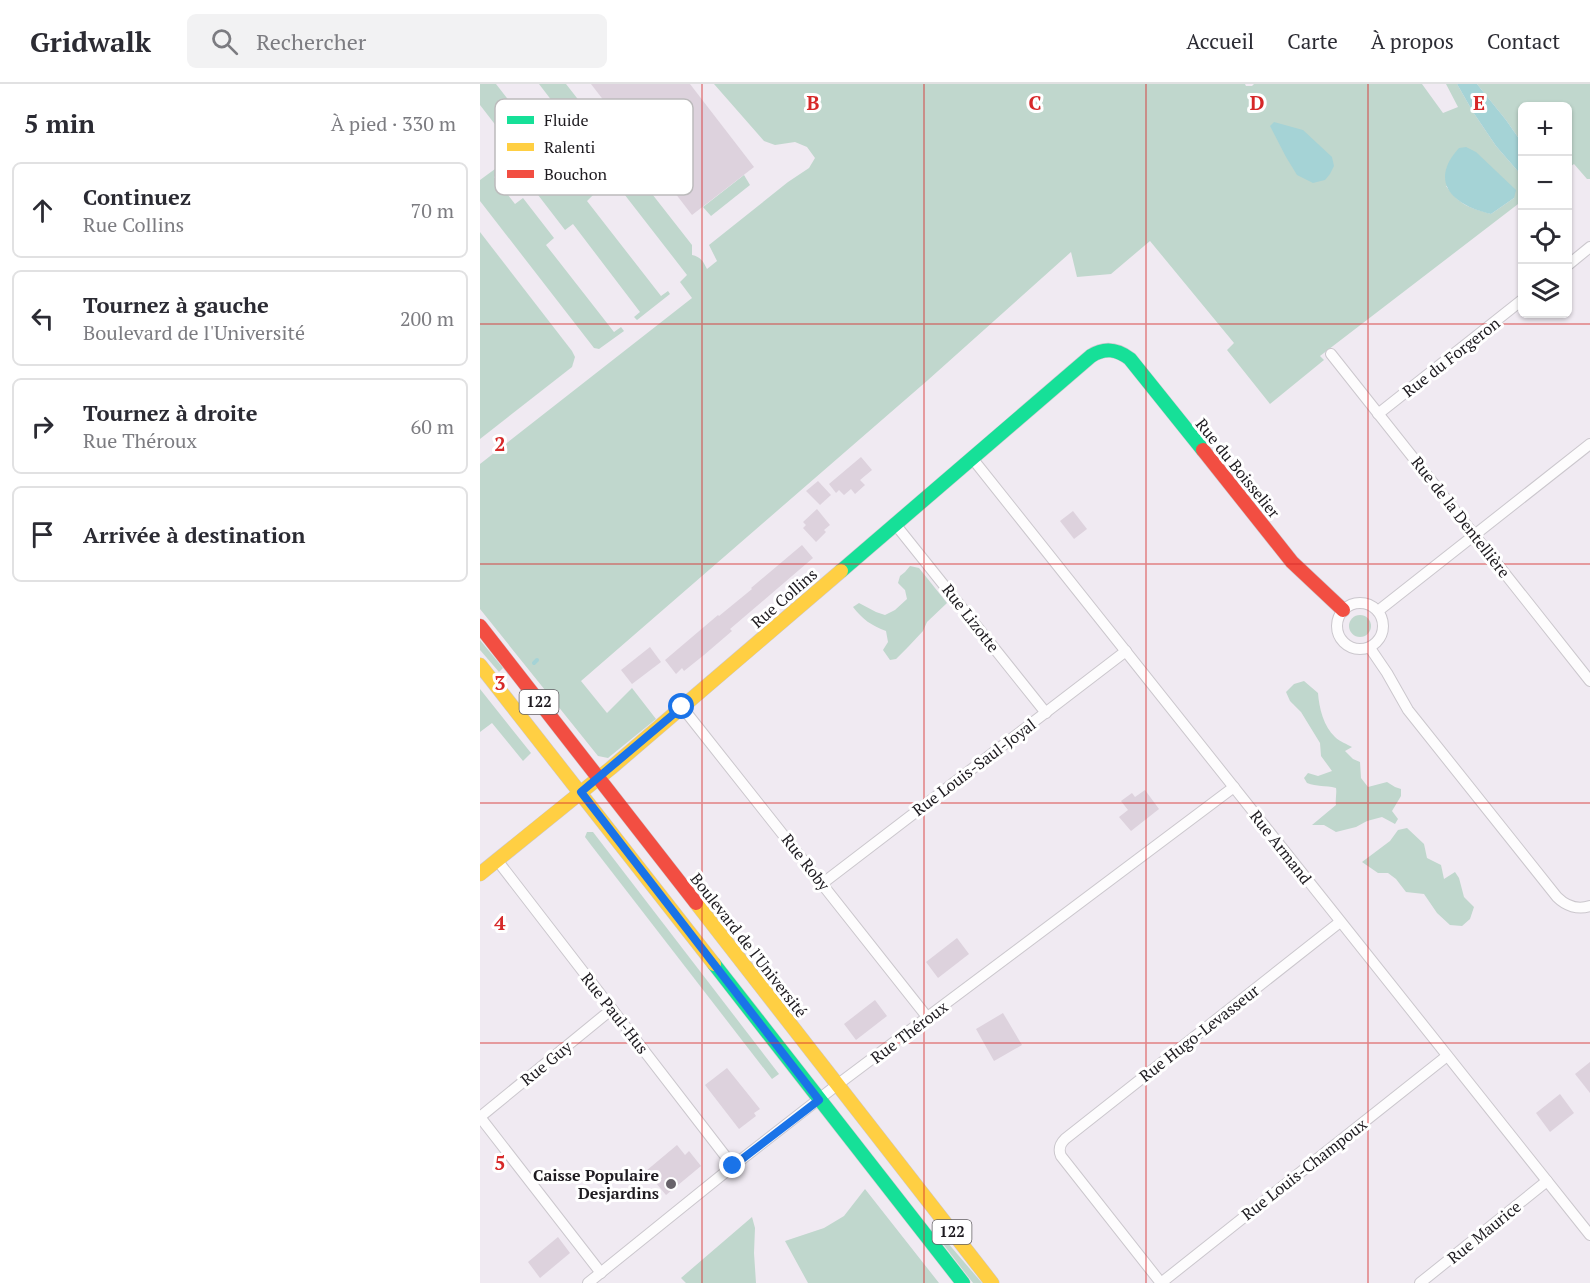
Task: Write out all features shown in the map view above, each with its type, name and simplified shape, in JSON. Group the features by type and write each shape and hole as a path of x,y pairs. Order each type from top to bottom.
{"main road":[{"name":"Rue Collins","path":"480,874 599,778 1090,356 1099,350 1109,349"},
{"name":"Rue du Boisselier","path":"1109,349 1122,353 1130,359 1292,562 1343,610"},
{"name":"Boulevard de l'Université","path":"480,627 992,1283"},
{"path":"480,665 963,1283"}],"street":[{"path":"1569,264 1590,247"},
{"name":"Rue du Forgeron","path":"1378,414 1518,303"},
{"name":"Rue de la Dentellière","path":"1331,354 1590,681"},
{"path":"1378,611 1590,444"},
{"name":"Rue Armand","path":"972,458 1590,1235"},
{"name":"Rue Lizotte","path":"895,524 1046,713"},
{"path":"1355,603 1361,603 1378,611 1383,628 1379,640 1370,648 1357,650 1341,640 1337,621 1343,610 1355,603"},
{"path":"1370,648 1408,710 1557,897 1563,903 1578,908 1590,906"},
{"name":"Rue Louis-Saul-Joyal","path":"822,883 1126,651"},
{"name":"Rue Roby","path":"682,707 928,1018"},
{"name":"Rue Théroux","path":"588,1283 837,1085 1234,787"},
{"name":"Rue Paul-Hus","path":"497,860 733,1166"},
{"name":"Rue Hugo-Levasseur","path":"1161,1283 1061,1156 1060,1147 1065,1139 1340,921"},
{"name":"Rue Guy","path":"480,1117 612,1009"},
{"name":"Rue Louis-Champoux","path":"1161,1283 1448,1056"},
{"path":"480,1117 601,1273"},
{"name":"Rue Maurice","path":"1420,1283 1547,1181"}],"green space":[{"path":"480,84 496,84 508,99 495,99 495,124 480,105"},
{"path":"539,84 566,84 578,99 550,99"},
{"path":"714,84 1245,84 1252,86 1254,84 1422,84 1443,113 1458,107 1446,84 1457,84 1496,146 1518,171 1518,204 1320,356 1324,360 1270,404 1227,350 1234,343 1150,241 1111,274 1077,277 1071,252 928,380 581,681 607,713 632,688 656,719 608,758 598,756 480,609 480,464 692,298 680,282 687,275 625,195 653,195 692,245 692,255 698,257 707,269 717,261 709,245 809,168 815,158 807,147 795,142 775,145 764,141","holes":["1446,186 1514,198 1491,214 1456,198"]},
{"path":"1477,84 1590,84 1590,179 1587,179 1574,164 1572,165 1572,102 1518,102 1518,137"},
{"path":"495,169 495,195 508,195 515,204 523,198 554,238 546,245 614,332 621,327 624,331 599,349 594,348 480,201 480,180"},
{"path":"744,175 750,185 711,216 703,207"},
{"path":"538,195 593,195 587,201 661,296 668,291 670,294 637,320 634,317 640,312 573,224 565,230"},
{"path":"480,232 575,357 572,367 480,439"},
{"path":"910,566 919,568 947,603 927,622 923,631 896,659 890,660 883,650 888,642 886,631 868,622 853,607 859,603 885,615 895,610 907,599 905,590 898,583 900,576"},
{"path":"1360,615 1368,618 1371,626 1368,634 1360,637 1352,634 1349,626 1352,618"},
{"path":"480,640 503,668 499,672 480,650"},
{"path":"1304,681 1318,693 1323,717 1331,733 1352,747 1345,751 1360,762 1361,778 1368,787 1387,782 1401,789 1401,796 1392,811 1398,819 1395,824 1382,817 1336,832 1324,825 1312,825 1336,805 1336,788 1307,783 1304,778 1308,773 1318,776 1332,771 1321,756 1320,743 1286,692 1294,684"},
{"path":"480,689 531,753 523,761 492,723 480,732"},
{"path":"1407,828 1424,844 1427,858 1441,865 1444,879 1455,872 1459,878 1464,897 1474,907 1470,919 1462,926 1450,925 1437,913 1424,894 1406,892 1388,873 1378,873 1362,862 1390,841 1398,830"},
{"path":"587,832 593,832 779,1074 772,1079 585,837"},
{"path":"865,1189 939,1283 808,1283 785,1241 824,1228 844,1216"},
{"path":"752,1217 755,1228 756,1283 686,1283 681,1278"},
{"path":"947,1242 982,1283 973,1283 943,1244"}],"water":[{"path":"1457,84 1477,84 1506,120 1518,137 1518,171 1496,146"},
{"path":"1274,122 1303,130 1332,157 1334,166 1325,180 1313,183 1297,175 1270,126"},
{"path":"1466,147 1476,152 1516,190 1514,198 1491,214 1466,205 1457,199 1446,182 1445,172 1450,161 1459,148"}],"building":[{"path":"591,84 690,84 754,167 692,215 677,195 693,195 693,99 603,99"},
{"path":"861,457 872,470 860,480 865,485 855,494 851,489 844,495 839,490 836,493 829,484"},
{"path":"818,481 831,495 820,505 806,491"},
{"path":"817,509 830,525 816,542 803,528 806,525 803,522"},
{"path":"1073,511 1087,529 1074,539 1060,521"},
{"path":"802,545 813,558 730,629 732,631 704,655 684,671 682,668 676,674 665,660"},
{"path":"650,647 661,662 632,684 621,670"},
{"path":"1145,790 1159,809 1131,831 1119,817 1128,810 1121,801 1132,793 1135,797"},
{"path":"957,938 969,954 938,978 926,962"},
{"path":"875,1000 887,1016 856,1040 844,1024"},
{"path":"1003,1013 1022,1045 994,1061 976,1029"},
{"path":"1590,1062 1590,1093 1575,1074"},
{"path":"727,1068 760,1109 754,1113 756,1116 739,1129 705,1085"},
{"path":"1560,1094 1574,1113 1550,1132 1536,1113"},
{"path":"677,1145 685,1155 689,1151 701,1166 666,1195 646,1171"},
{"path":"558,1237 570,1253 540,1278 528,1262"}],"waterway":[{"path":"534,663 537,660"}],"traffic: fast":[{"path":"841,571 1091,356 1101,351 1116,351 1130,359 1203,450"},
{"path":"714,964 963,1283"}],"traffic: slow":[{"path":"480,874 611,768 841,571"},
{"path":"480,665 714,964"},
{"path":"696,903 992,1283"}],"traffic: jam":[{"path":"1203,450 1292,562 1343,610"},
{"path":"480,626 696,903"}],"place":[{"name":"Caisse Populaire Desjardins","path":"671,1184"}],"route":[{"path":"682,707 581,792 819,1100 733,1166"}]}
